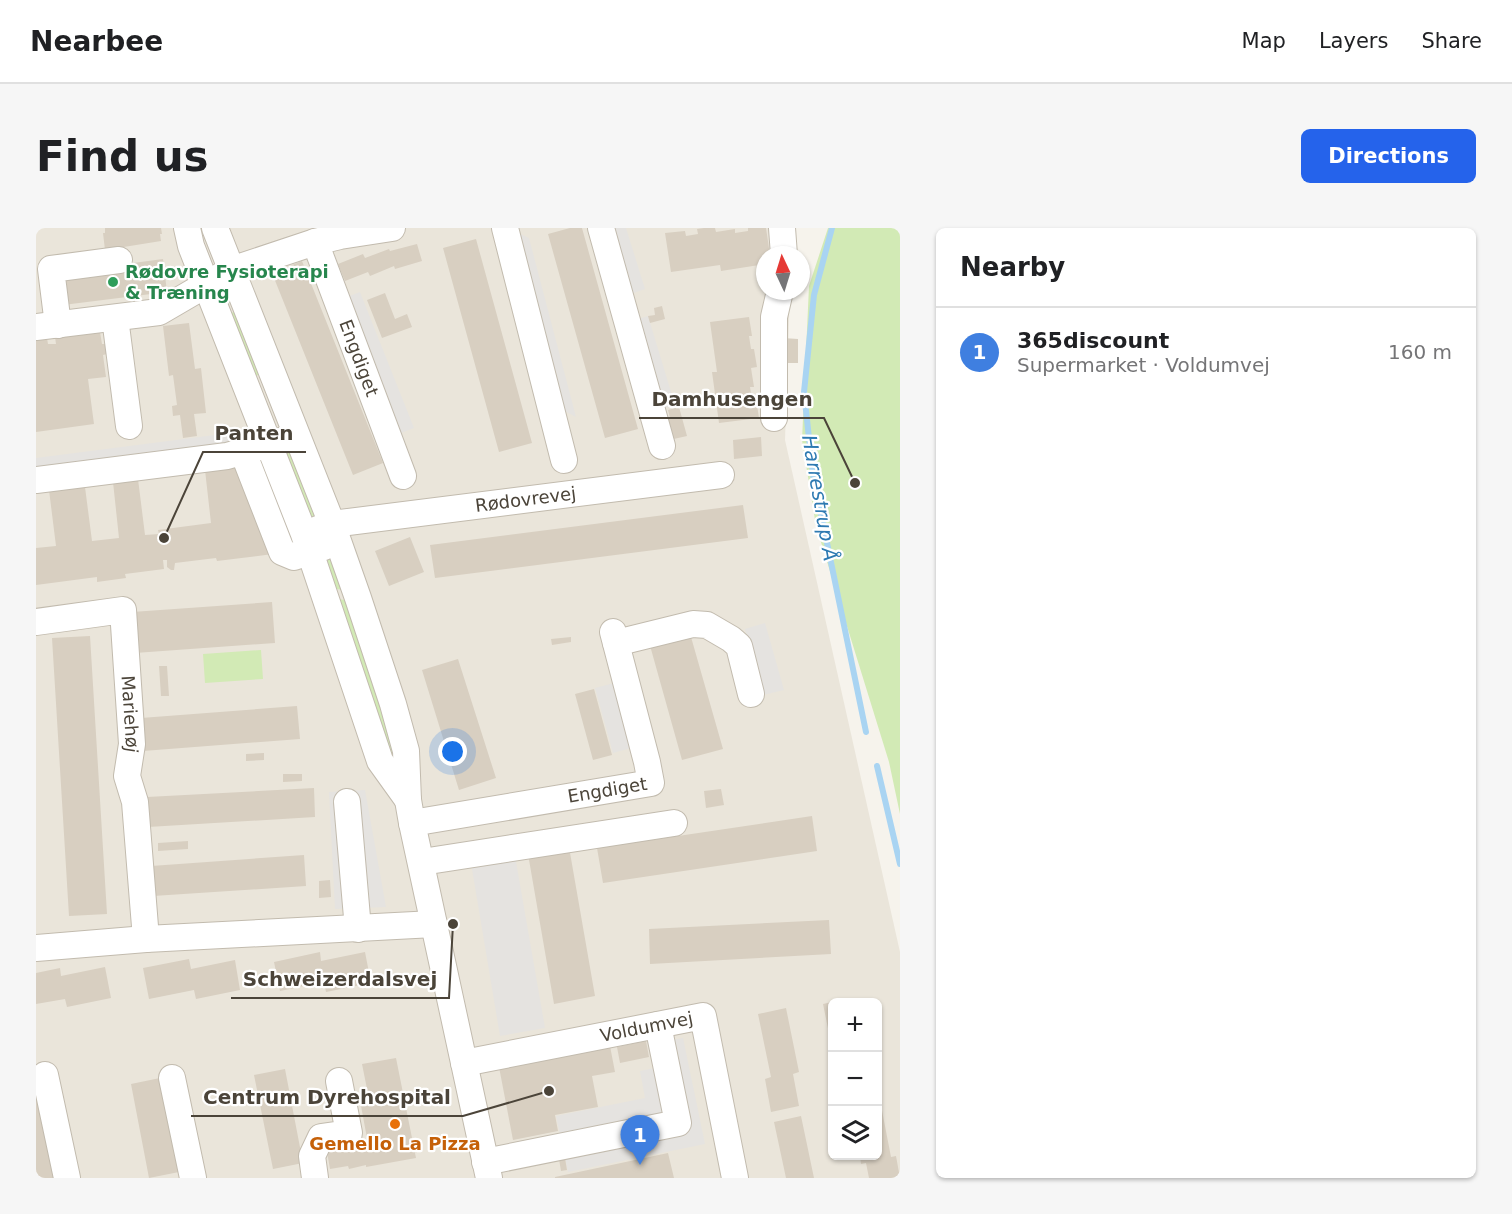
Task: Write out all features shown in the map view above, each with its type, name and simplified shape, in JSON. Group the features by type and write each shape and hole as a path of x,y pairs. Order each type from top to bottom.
{"street":[{"path":"187,228 191,246 307,543 380,761 410,812"},
{"path":"215,228 335,533 390,693 404,741 410,812 487,1170 678,1123 658,1025"},
{"path":"119,260 51,269 47,326 159,312 231,270 315,242 392,228"},
{"path":"505,228 564,460"},
{"path":"601,228 662,446"},
{"path":"782,228 783,246"},
{"name":"Engdiget","path":"315,242 403,476"},
{"path":"774,418 774,317 778,300"},
{"path":"115,318 129,426"},
{"path":"36,480 227,456 297,436"},
{"path":"243,452 282,552 294,557 307,543"},
{"name":"Rødovrevej","path":"307,543 335,533 721,475"},
{"name":"Mariehøj","path":"36,621 123,610 132,744 127,776 135,802 146,939"},
{"name":"Engdiget","path":"410,812 651,783 647,762 623,715 615,638 693,624 707,625 739,646 752,694"},
{"path":"347,802 358,929"},
{"path":"422,862 674,823"},
{"path":"36,948 146,939 434,924"},
{"name":"Voldumvej","path":"464,1063 703,1016 735,1178"},
{"path":"45,1075 67,1178"},
{"path":"172,1078 193,1178"},
{"path":"315,1178 312,1156 321,1137 349,1132 339,1081"}],"shaded area":[{"path":"36,228 792,228 791,246 756,246 756,300 790,300 785,440 900,952 900,1178 36,1178"},
{"path":"612,228 626,228 645,289 631,294"},
{"path":"514,231 529,238 576,417 561,409"},
{"path":"360,292 414,428 401,433 347,297"},
{"path":"648,316 675,405 662,409 635,320"},
{"path":"246,431 248,444 36,473 36,458"},
{"path":"765,623 784,690 763,695 745,629"},
{"path":"614,683 631,748 613,753 595,688"},
{"path":"365,790 386,907 335,909 329,792"},
{"path":"515,856 545,1028 500,1036 471,863"},
{"path":"683,1038 705,1144 568,1172 556,1116 645,1098 640,1071 655,1068 650,1044"}],"green space":[{"path":"828,228 900,228 900,814 889,762 816,526 802,440 810,283"},
{"path":"239,311 265,372 251,378 230,313"},
{"path":"294,448 317,517 309,520 285,451"},
{"path":"336,554 350,591 330,588 324,559"},
{"path":"334,598 354,602 398,740 397,778"},
{"path":"261,650 263,679 205,683 203,654"}],"building":[{"path":"105,228 161,228 161,241 105,250 103,233 105,233"},
{"path":"570,228 582,228 638,429 605,438 548,234"},
{"path":"715,228 716,232 735,229 735,233 748,231 748,228 766,228 769,246 756,246 756,265 721,271 720,265 671,272 665,233 685,231 686,236 698,234 697,229"},
{"path":"476,239 532,443 499,452 443,248"},
{"path":"417,244 422,261 395,269 394,266 370,276 368,272 345,281 338,264 363,254 365,258 389,249 390,251"},
{"name":"Rødovre Fysioterapi & Træning","path":"163,259 167,292 63,305 59,273"},
{"path":"302,261 383,463 353,475 272,273"},
{"path":"385,293 395,319 407,314 412,327 382,338 367,300"},
{"path":"662,306 665,319 650,323 648,316 655,315 654,308"},
{"path":"749,317 752,336 749,336 751,349 754,349 757,367 751,368 754,387 750,387 752,399 756,399 759,418 719,423 712,372 717,372 710,322"},
{"path":"189,323 195,369 201,368 206,413 194,414 197,436 183,438 180,415 173,416 172,406 177,405 173,375 169,376 163,326"},
{"path":"100,332 102,344 106,344 107,354 103,355 106,377 88,379 94,424 36,432 36,339 47,338 48,344 56,344 55,337"},
{"path":"783,338 798,339 798,363 782,363"},
{"path":"679,407 687,436 669,440 668,410"},
{"path":"761,437 762,456 734,459 733,440"},
{"path":"240,466 273,554 217,561 216,558 175,563 174,570 167,567 167,560 163,560 164,569 125,574 126,578 97,582 97,577 36,585 36,548 56,546 49,490 85,487 92,541 119,538 113,482 138,479 145,535 159,534 158,530 211,523 205,470"},
{"path":"743,505 748,538 435,578 430,545"},
{"path":"410,537 424,572 389,586 375,551"},
{"path":"272,602 275,643 135,653 132,612"},
{"path":"689,630 723,749 682,760 649,642"},
{"path":"90,636 107,914 69,916 52,638"},
{"path":"571,637 571,642 552,645 551,639"},
{"path":"458,659 496,778 459,790 422,670"},
{"path":"159,666 167,666 169,696 161,696"},
{"path":"594,689 612,755 593,760 575,694"},
{"path":"297,706 300,739 143,751 141,718"},
{"path":"264,753 264,760 246,761 246,754"},
{"path":"283,774 302,774 302,781 283,782"},
{"path":"314,788 315,817 148,827 147,797"},
{"path":"721,789 724,805 706,808 704,791"},
{"path":"812,816 817,851 603,883 597,848"},
{"path":"188,841 188,849 158,851 158,843"},
{"path":"569,847 595,996 554,1004 528,854"},
{"path":"304,855 306,886 153,896 151,866"},
{"path":"330,880 331,897 319,898 319,881"},
{"path":"829,920 831,954 650,964 649,929"},
{"path":"320,952 321,961 365,952 371,983 326,992 324,982 280,991 274,962"},
{"path":"189,959 191,969 235,960 240,990 196,999 194,990 149,999 143,968"},
{"path":"105,967 111,998 67,1007 65,999 36,1004 36,973 60,968 61,976"},
{"path":"828,1003 828,1028 823,1004"},
{"path":"786,1008 799,1072 793,1074 799,1106 771,1112 765,1079 771,1077 758,1014"},
{"path":"646,1041 649,1057 620,1063 617,1047"},
{"path":"610,1046 615,1072 592,1076 598,1107 555,1115 558,1131 513,1140 499,1067"},
{"path":"396,1058 416,1158 366,1167 366,1165 349,1169 348,1166 330,1169 327,1152 362,1147 363,1150 369,1149 359,1095 368,1094 362,1064"},
{"path":"285,1069 303,1163 273,1169 254,1075"},
{"path":"160,1078 179,1172 149,1178 131,1084"},
{"path":"36,1087 55,1178 36,1178"},
{"path":"882,1110 891,1157 896,1156 900,1178 869,1178 866,1163 861,1164 860,1160 882,1160"},
{"path":"801,1116 814,1178 786,1178 774,1122"},
{"path":"668,1153 674,1178 555,1178 555,1177"},
{"path":"565,1158 567,1170 561,1171 559,1159"}],"waterway":[{"name":"Harrestrup Å","path":"832,228 814,295 804,392 813,475 866,732"},
{"name":"Harrestrup Å","path":"877,766 900,864"}],"place":[{"name":"Rødovre Fysioterapi & Træning","path":"113,282"},
{"name":"Damhusengen","path":"855,483"},
{"name":"Panten","path":"164,538"},
{"name":"Schweizerdalsvej","path":"453,924"},
{"name":"Centrum Dyrehospital","path":"549,1091"},
{"name":"Gemello La Pizza","path":"395,1124"},
{"name":"365discount","path":"640,1165"}]}
